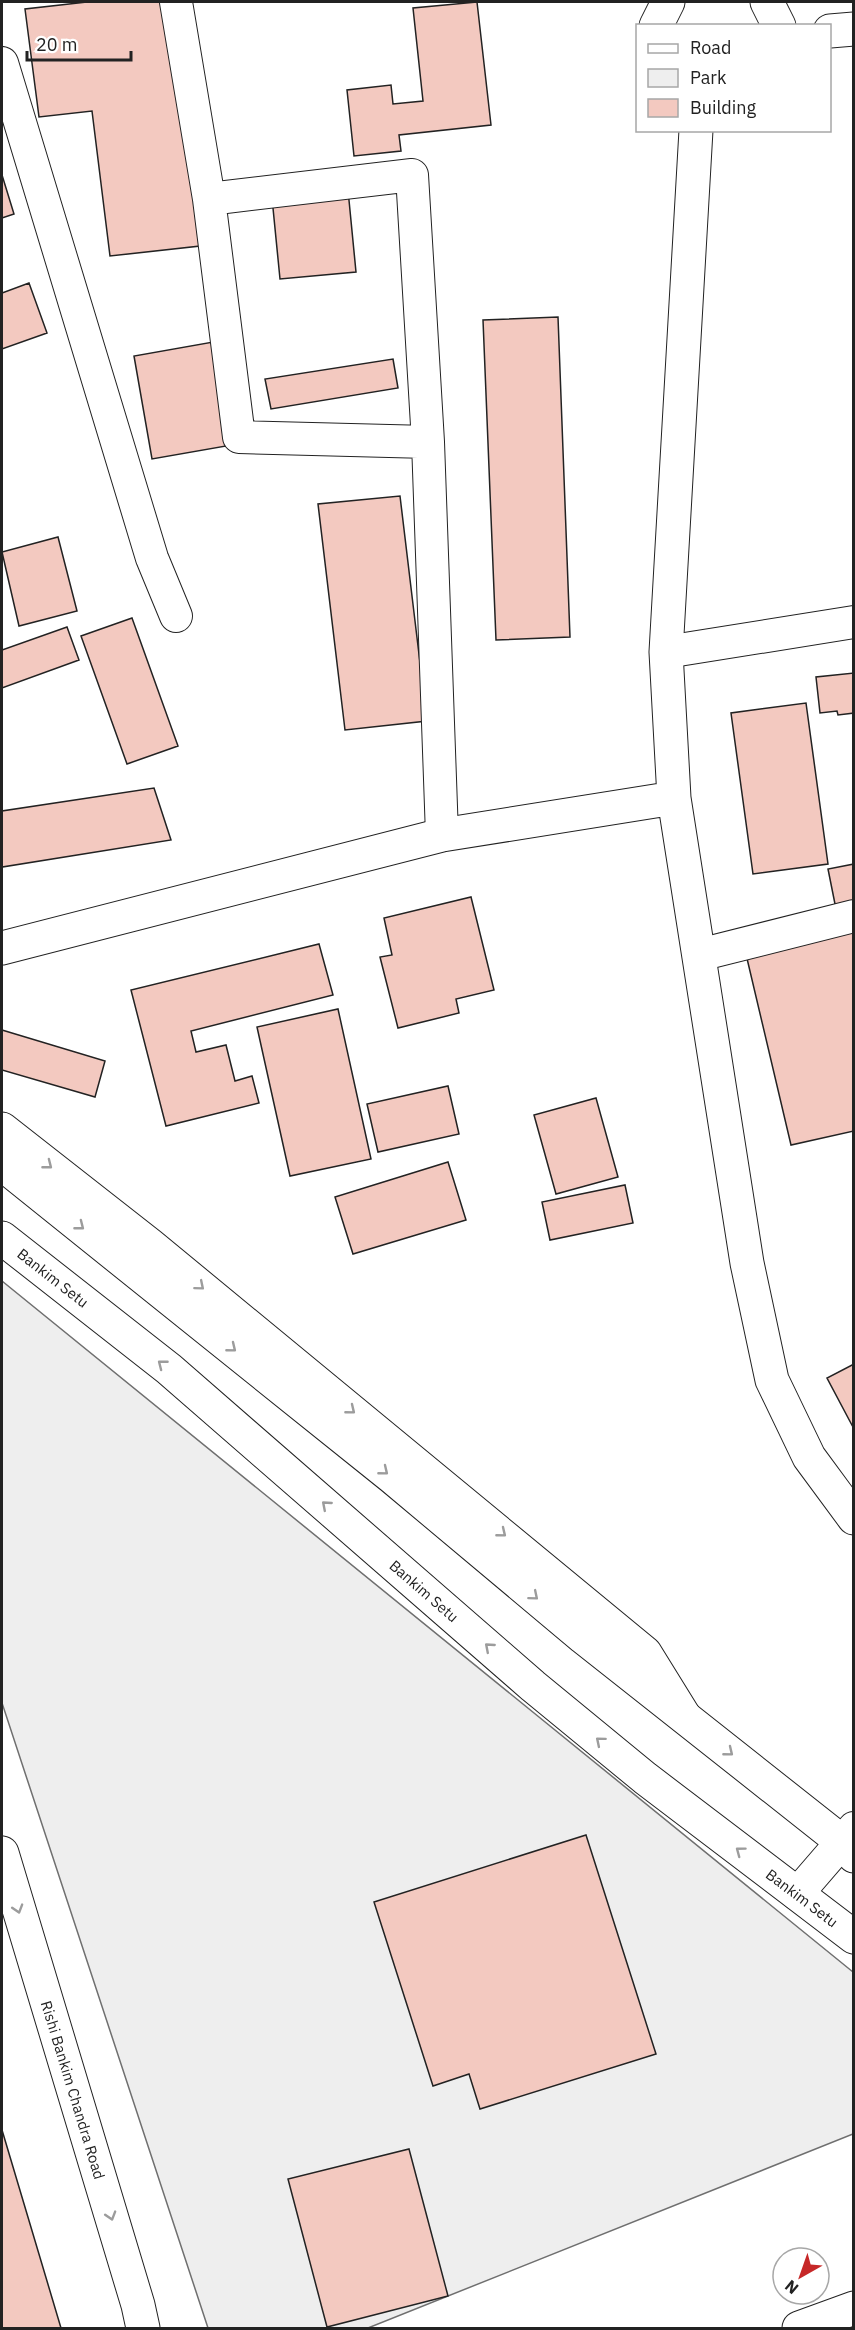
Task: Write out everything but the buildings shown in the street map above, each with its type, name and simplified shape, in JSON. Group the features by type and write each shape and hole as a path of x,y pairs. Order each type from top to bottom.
{"main road":[{"path":"657,24 668,2"},
{"path":"767,2 778,24"},
{"path":"831,31 854,28"},
{"path":"696,132 666,652 674,798 747,1263 772,1380 809,1457 854,1518"},
{"path":"2,948 442,835 674,798"},
{"path":"2,1129 150,1245 645,1653 684,1716"},
{"path":"2,1164 392,1477 583,1637 849,1842"},
{"name":"Bankim Setu","path":"2,1238 169,1369 533,1686 645,1778 854,1937"},
{"name":"Rishi Bankim Chandra Road","path":"2,1853 143,2328"},
{"path":"800,2328 854,2308"}],"street":[{"path":"176,2 209,199 239,437 428,442"},
{"path":"2,63 152,558 176,616"},
{"path":"209,199 412,175 428,442 442,835"},
{"path":"666,652 854,622"},
{"path":"699,955 854,916"},
{"path":"797,1894 849,1842"}],"green space":[{"path":"2,1281 853,1972 853,2134 368,2328 208,2328 2,1703"}]}
